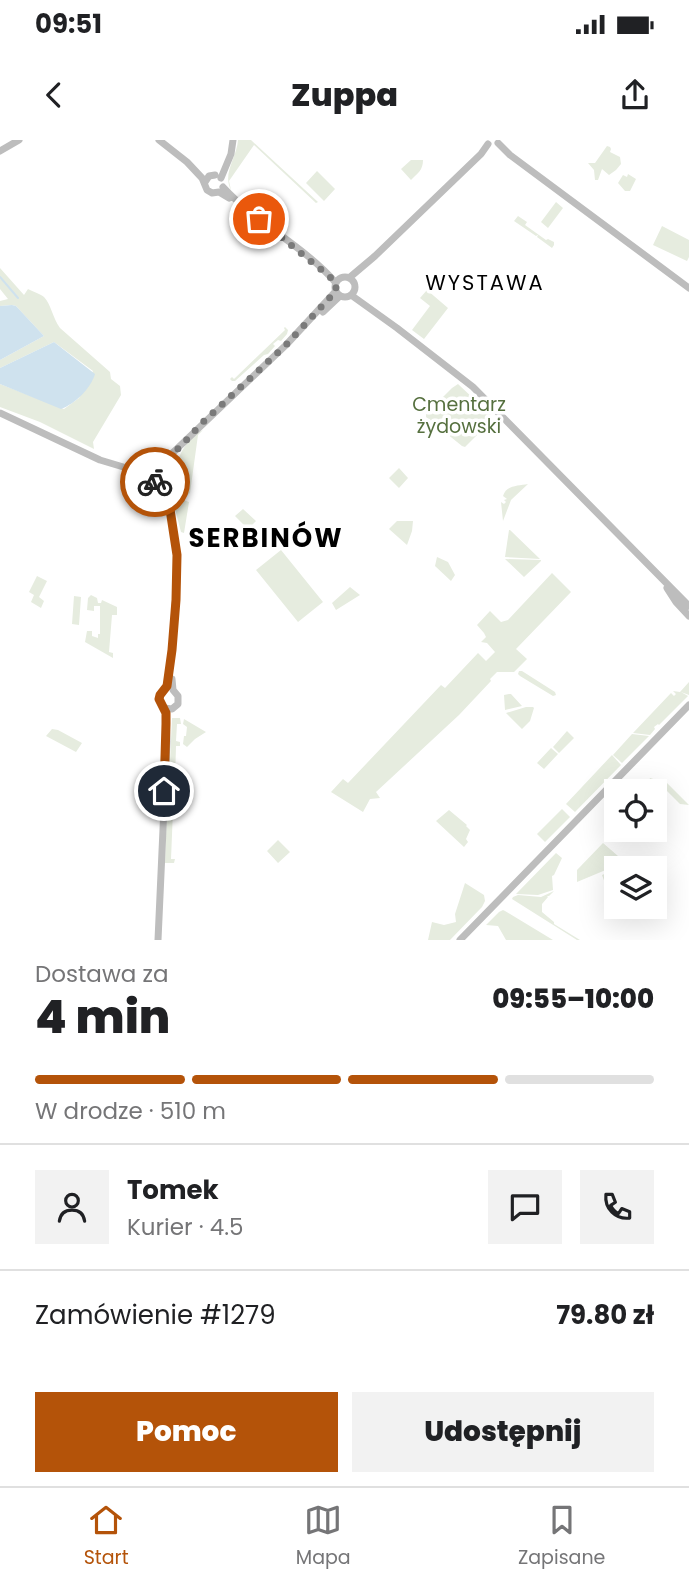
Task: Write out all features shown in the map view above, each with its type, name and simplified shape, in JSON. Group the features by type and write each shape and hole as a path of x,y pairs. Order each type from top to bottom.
{"street":[{"path":"0,151 19,140"},
{"path":"159,140 187,162 223,182 221,190"},
{"path":"231,140 228,154 205,188 209,192 221,190 312,261 346,297 375,256 493,144 689,288"},
{"path":"150,471 156,463 163,462 180,447 298,333 338,287 352,286 397,328 473,387 689,606"},
{"path":"0,412 93,457 128,468 150,471"},
{"path":"169,690 177,559 169,503 170,468 180,447"},
{"path":"163,462 170,468"},
{"path":"150,471 152,479 164,490 169,503"},
{"path":"158,483 165,482 170,477"},
{"path":"656,573 689,616"},
{"path":"168,709 178,704 179,700 178,696 169,690"},
{"path":"168,709 159,703 159,699 160,695 169,690"},
{"path":"460,940 689,705"},
{"path":"158,940 168,709"}],"green space":[{"path":"238,140 251,140 318,202 254,145 229,181 231,190 228,178"},
{"path":"607,146 611,149 610,152 620,157 621,164 609,175 602,169 598,180 595,180 594,170 588,163 595,163"},
{"path":"411,160 423,160 421,169 411,180 401,169"},
{"path":"317,171 335,189 324,201 306,183"},
{"path":"628,174 636,179 630,191 625,191 618,183 623,175 627,177"},
{"path":"556,202 563,208 548,228 541,222"},
{"path":"518,216 527,222 525,225 546,240 554,242 552,248 537,237 538,235 514,221"},
{"path":"662,226 689,240 687,261 653,245"},
{"path":"0,268 24,295 28,289 44,297 60,328 110,372 111,379 120,386 121,395 93,442 94,449 40,422 0,407 0,384 64,409 79,398 93,371 54,342 0,368 0,360 44,336 16,306 0,306 0,301 8,299 0,289"},
{"path":"427,290 448,308 424,339 412,330 430,306 420,298"},
{"path":"285,327 287,334 281,341 273,344 275,346 268,354 235,381 230,379 234,379 285,330"},
{"name":"Cmentarz żydowski","path":"458,384 492,416 490,422 465,447 426,417"},
{"path":"203,430 198,435 190,493 183,496 183,500 189,502 184,533 181,532 174,505 174,480 177,478 173,477 183,450 191,438"},
{"path":"399,468 408,478 399,488 389,478"},
{"path":"528,484 511,500 503,521 501,502 506,502 504,500 507,499 503,496 505,492"},
{"path":"243,509 256,521 248,529 235,516"},
{"path":"397,521 413,521 407,545 389,529"},
{"path":"510,530 540,559 505,557"},
{"path":"281,550 323,602 298,622 256,570"},
{"path":"437,557 448,562 455,575 451,581 435,566"},
{"path":"505,559 541,560 541,561 524,577"},
{"path":"552,573 571,592 516,649 527,659 514,672 497,672 459,715 376,792 380,798 370,799 363,812 331,792 343,779 348,783 441,685 445,688 478,653 486,661 495,652 487,643 481,642 486,637 477,625 490,611 501,622 508,620"},
{"path":"37,576 47,581 39,597 44,601 41,608 31,602 34,595 29,592"},
{"path":"350,587 360,595 336,610 332,603"},
{"path":"91,595 97,598 98,603 102,600 117,607 117,615 112,615 109,652 113,653 113,658 85,642 87,631 92,631 92,636 98,638 100,634 100,606 94,606 94,611 87,610 88,598"},
{"path":"74,596 81,597 79,625 72,624"},
{"path":"519,671 556,695 553,696 520,676"},
{"path":"689,682 689,695 681,692 688,696 654,727 650,735 633,733 671,693 674,696 676,694 673,691 680,692"},
{"path":"511,694 522,706 505,710 504,695"},
{"path":"526,707 534,708 530,721 522,729 506,713"},
{"path":"172,718 180,718 181,724 177,724 176,741 180,742 180,746 176,746 175,784 172,784 173,763 170,762"},
{"path":"184,719 206,732 187,747 183,744 187,727 183,724"},
{"path":"52,729 82,743 76,752 46,736"},
{"path":"567,731 574,738 559,753 553,747"},
{"path":"632,734 649,736 622,763 613,755"},
{"path":"551,748 558,754 544,769 537,763"},
{"path":"612,755 621,765 604,779 604,782 575,812 566,804"},
{"path":"667,783 689,805 680,804 667,791"},
{"path":"168,786 174,786 171,859 175,859 174,863 165,863"},
{"path":"562,809 570,817 545,842 537,834"},
{"path":"449,810 470,830 466,839 468,842 464,847 436,821"},
{"path":"278,840 290,852 278,863 267,851"},
{"path":"603,843 618,856 604,856 604,871 577,882 577,870"},
{"path":"556,853 562,858 552,876 553,890 538,895 516,894"},
{"path":"465,883 484,895 482,907 450,940 428,940 432,922 444,925 456,922 455,914"},
{"path":"554,891 542,904 542,912 554,924 580,940 512,899 518,895 541,897"},
{"path":"503,910 553,940 506,940 498,926 486,925"}],"water":[{"path":"12,305 44,336 0,360 0,306"},
{"path":"54,342 95,374 90,385 77,399 61,409 0,384 0,368"}],"waterway":[{"path":"0,277 18,298"}],"way so far":[{"path":"155,482 150,475 153,464 163,462 180,447 298,333 336,291 336,283 329,276 259,219"}],"district":[{"name":"WYSTAWA","path":"485,283"},
{"name":"SERBINÓW","path":"266,538"}],"route":[{"path":"155,482 163,488 169,503 177,559 172,650 166,690 159,699 166,713 164,791"}]}
